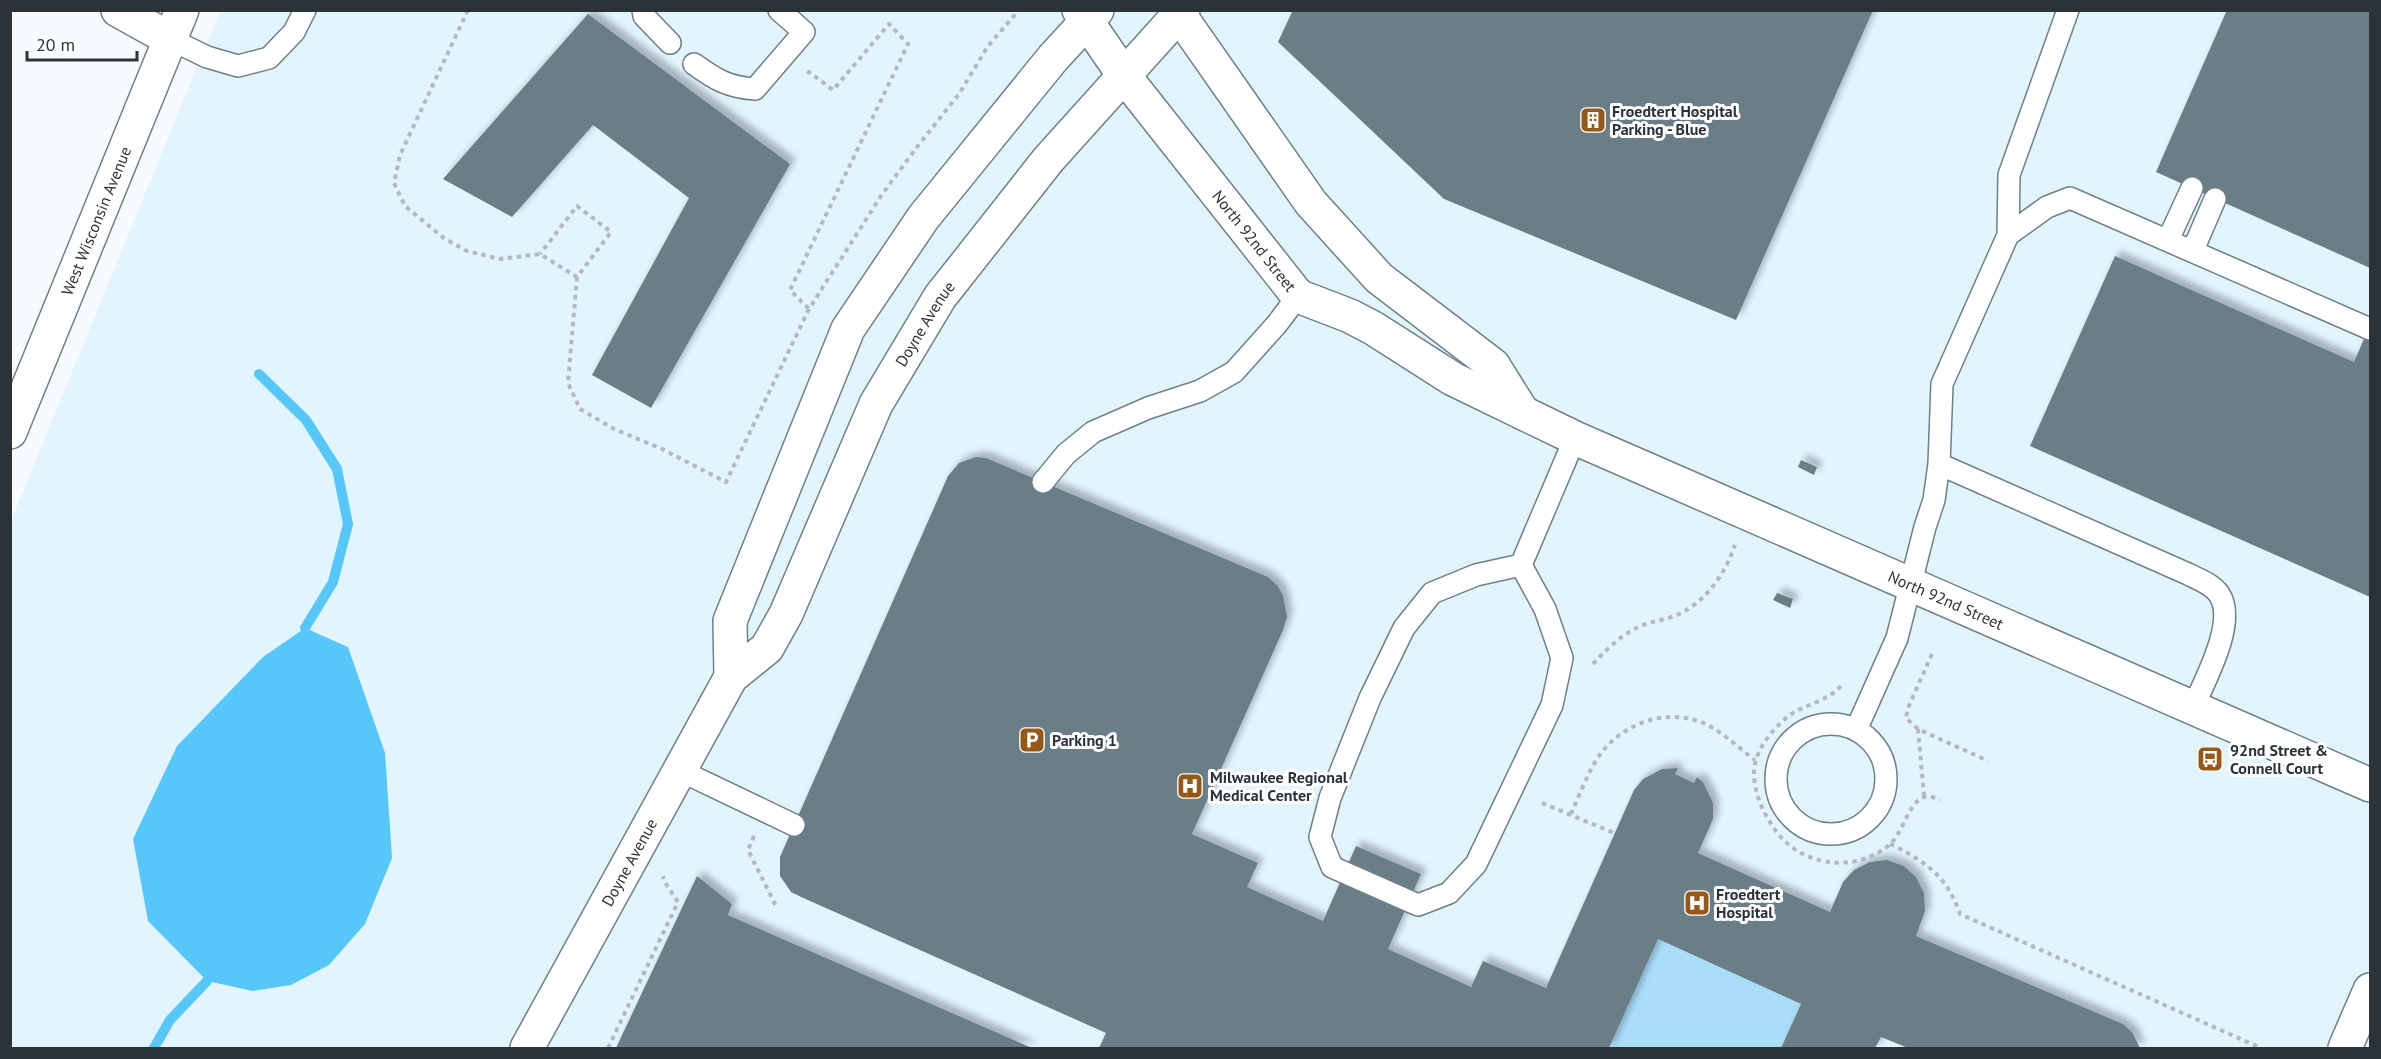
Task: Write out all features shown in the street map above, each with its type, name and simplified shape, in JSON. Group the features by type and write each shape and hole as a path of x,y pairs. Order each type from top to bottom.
{"street":[{"path":"118,10 176,25"},
{"path":"1180,12 1311,203 1379,278 1493,365 1522,413"},
{"name":"Doyne Avenue","path":"526,1048 618,886 731,677 767,648 786,614 876,404 940,297 1048,160 1125,77 1180,12"},
{"path":"731,677 730,621 848,328 923,218 1087,15"},
{"name":"North 92nd Street","path":"1087,15 1125,77 1298,296 1350,316 1453,379 1575,438 2370,785"},
{"name":"West Wisconsin Avenue","path":"10,432 176,25"},
{"path":"2345,1048 2370,990"}],"lane":[{"path":"176,25 207,57 238,66 269,58 294,32 305,10"},
{"path":"643,10 644,16 670,43"},
{"path":"694,64 710,76 734,87 755,89 804,32 779,10"},
{"path":"1856,730 1897,638 1924,527 1934,500 1939,464 1942,384 2007,235 2008,175 2068,10"},
{"path":"2168,240 2192,188"},
{"path":"2007,235 2047,207 2070,198 2193,250 2370,330"},
{"path":"2193,250 2215,199"},
{"path":"1043,482 1066,454 1093,432 1148,408 1200,391 1234,372 1277,324 1298,296"},
{"path":"1521,565 1575,438"},
{"path":"1939,464 2211,586 2219,594 2223,605 2222,635 2193,708"},
{"path":"1521,565 1545,609 1562,658 1552,705 1476,864 1449,893 1418,905 1332,867 1320,837 1330,798 1370,699 1404,628 1432,593 1476,575 1521,565"},
{"path":"1829,723 1846,725 1856,730 1864,734 1876,746 1884,763 1887,782 1883,800 1872,815 1858,827 1841,833 1823,833 1805,827 1791,817 1780,801 1776,784 1778,766 1784,750 1796,736 1812,727 1829,723"},
{"path":"679,770 794,825"}],"path":[{"path":"468,10 400,155 394,183 405,206 445,239 467,251 500,260 540,254 577,277"},
{"path":"540,254 577,206 611,232 577,277 567,383 580,410 614,429 662,449 726,482 809,309 881,196 959,94 988,46 1019,10"},
{"path":"803,79 809,72 833,90 889,24 908,44 790,290 809,309"},
{"path":"1593,664 1628,633 1640,626 1675,616 1699,600 1717,582 1728,566 1736,545"},
{"path":"1932,654 1908,708 1906,718 1918,729 1988,761"},
{"path":"1847,679 1836,692 1793,713 1771,733 1755,760 1757,796 1768,821 1784,842 1807,856 1832,863 1852,862 1874,854 1890,844 1916,802 1924,796 1940,800"},
{"path":"1571,814 1595,763 1608,746 1626,730 1650,720 1672,716 1698,721 1716,730 1755,760"},
{"path":"1918,729 1924,796"},
{"path":"1542,803 1614,833"},
{"path":"746,829 755,833 748,850 776,906"},
{"path":"1890,844 1914,856 1932,869 1953,893 1960,914 2261,1048"},
{"path":"608,1048 678,902 664,881 662,870"}],"shaded area":[{"name":"Milwaukee Regional Medical Center","path":"220,11 2370,11 2370,1048 11,1048 10,523"},
{"path":"1658,939 1801,1004 1781,1048 1609,1048"}],"water":[{"path":"305,628 348,647 385,753 392,858 365,924 329,965 291,985 253,991 207,981 148,921 133,839 177,746 263,657"}],"building":[{"name":"Froedtert Hospital Parking - Blue","path":"1293,10 1873,10 1736,320 1444,199 1278,42"},
{"path":"2227,10 2370,10 2370,268 2156,172"},
{"path":"588,14 790,164 651,408 592,375 689,198 593,125 512,217 443,179"},
{"path":"2115,256 2354,362 2370,325 2370,597 2030,446"},
{"path":"976,457 986,458 1268,577 1277,585 1283,595 1287,617 1283,630 1192,834 1258,863 1247,887 1323,921 1356,846 1421,874 1388,949 1471,987 1483,961 1546,988 1634,790 1643,779 1662,769 1678,768 1675,774 1694,783 1697,777 1703,782 1713,803 1713,819 1698,853 1830,912 1843,882 1854,870 1870,862 1887,860 1904,866 1916,877 1924,893 1925,911 1916,936 2123,1024 2132,1032 2140,1048 1908,1048 1881,1037 1875,1048 1781,1048 1801,1004 1658,939 1609,1048 1099,1048 1106,1033 791,892 780,876 780,857 948,476 959,463"},
{"path":"1801,460 1817,467 1814,475 1798,467"},
{"path":"1777,593 1793,599 1790,608 1773,600"},
{"path":"697,876 732,904 728,915 1032,1048 616,1048"}],"waterway":[{"path":"259,374 306,420 337,469 348,524 333,582 305,628"},
{"path":"154,1048 170,1020 207,981"}],"place":[{"name":"Froedtert Hospital Parking - Blue","path":"1593,120"},
{"name":"Parking 1","path":"1032,740"},
{"name":"92nd Street & Connell Court","path":"2210,759"},
{"name":"Milwaukee Regional Medical Center","path":"1190,786"},
{"name":"Froedtert Hospital","path":"1697,903"}]}
